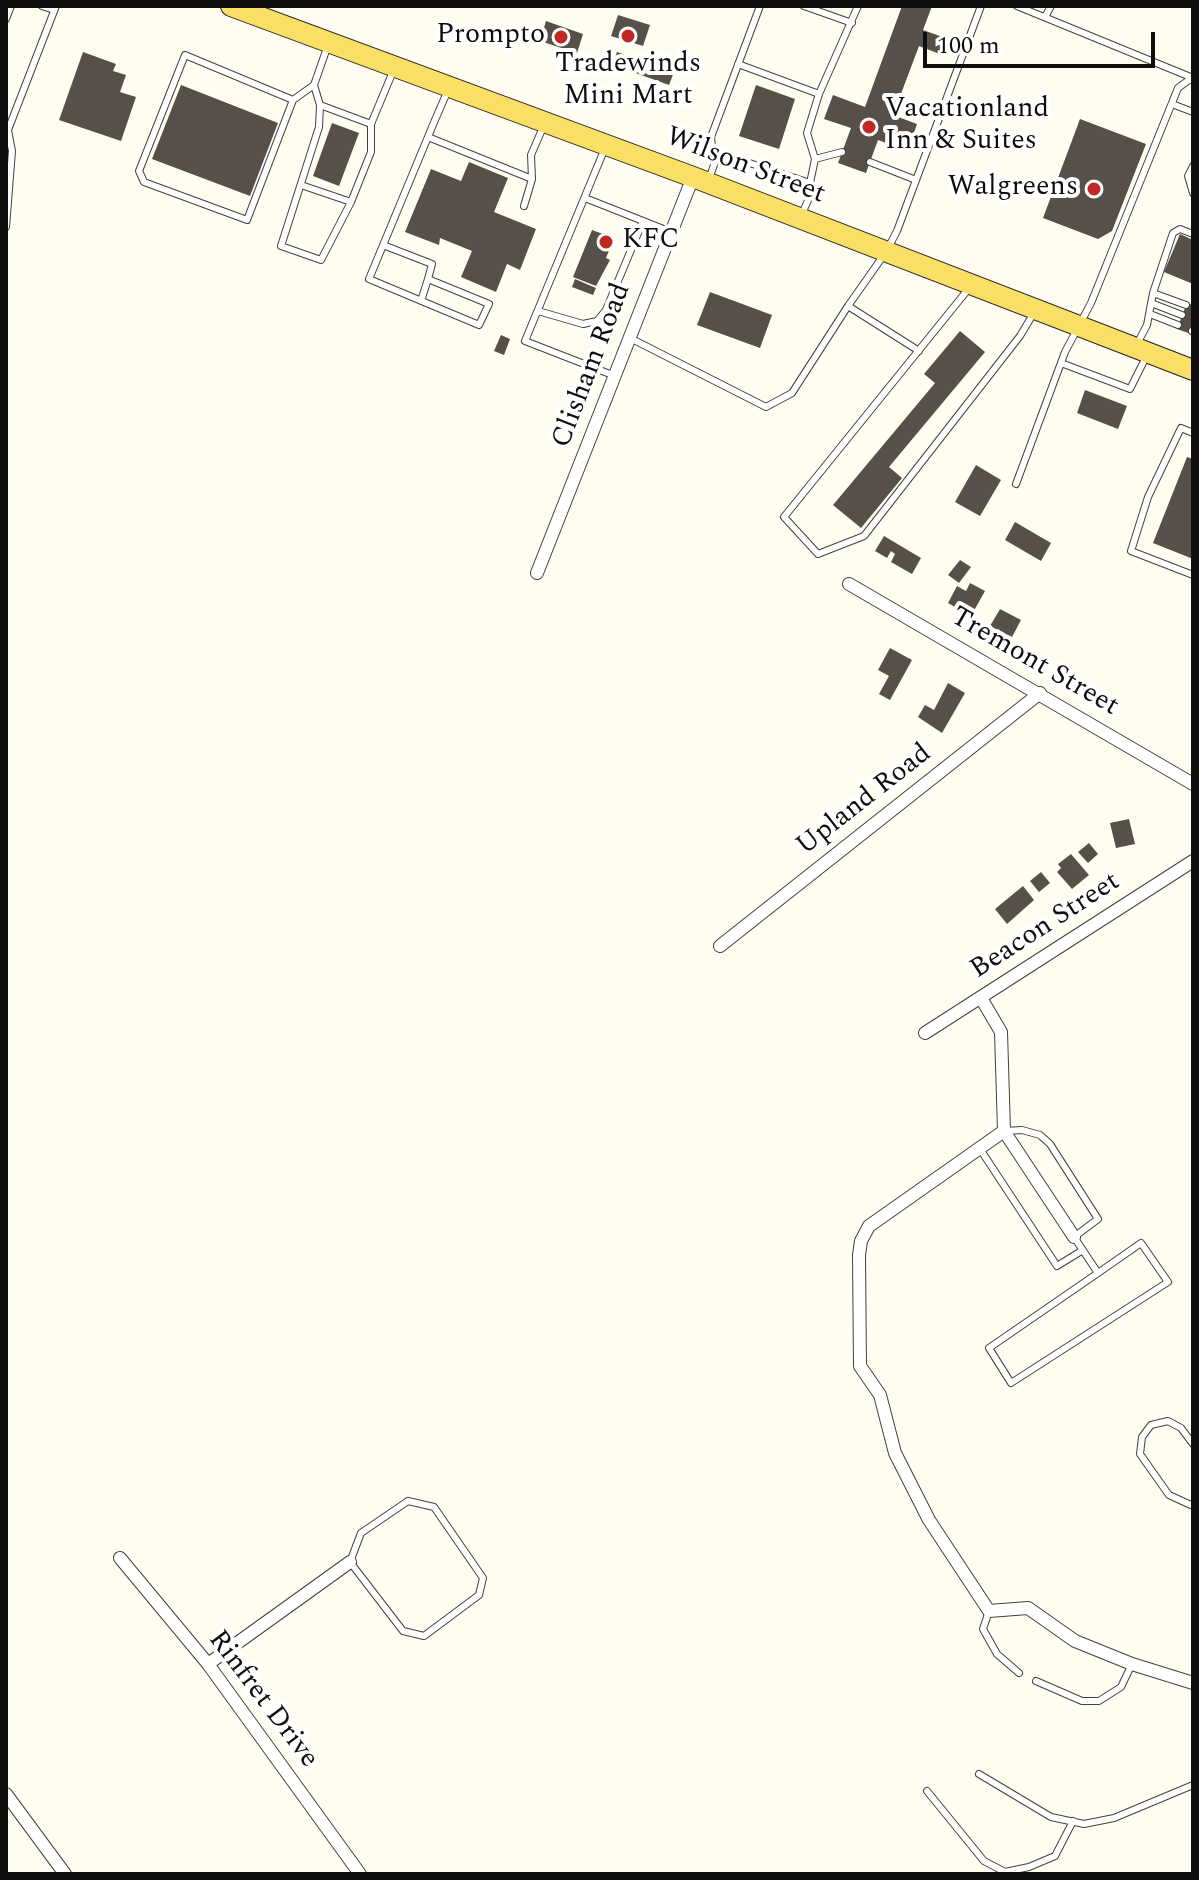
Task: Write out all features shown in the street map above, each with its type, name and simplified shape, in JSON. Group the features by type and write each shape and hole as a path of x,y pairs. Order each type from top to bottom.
{"main road":[{"name":"Wilson Street","path":"231,6 700,179 1193,370"}],"street":[{"name":"Clisham Road","path":"537,573 671,232 700,179"},
{"name":"Tremont Street","path":"849,584 1193,784"},
{"name":"Upland Road","path":"720,946 1040,693"},
{"name":"Beacon Street","path":"925,1033 1193,861"},
{"path":"981,998 1001,1032 1004,1131 1074,1237"},
{"path":"1004,1131 869,1226 859,1255 860,1366 880,1395 895,1453 929,1520 989,1611 1028,1608 1075,1641 1132,1664 1193,1683"},
{"name":"Rinfret Drive","path":"120,1558 208,1664 360,1874"},
{"path":"208,1664 350,1562"},
{"path":"6,1794 65,1874"}],"lane":[{"path":"6,19 11,6"},
{"path":"6,227 12,151 7,129 55,8 42,6"},
{"path":"700,179 714,165 711,137 760,6"},
{"path":"804,6 852,23"},
{"path":"801,218 809,198 815,159 807,133 819,94 858,6"},
{"path":"630,338 766,407 792,393 897,231 981,6"},
{"path":"1017,6 1193,78"},
{"path":"1045,17 1051,6"},
{"path":"293,100 185,55 139,171 144,182 247,220 293,100 314,85 329,43"},
{"path":"738,64 819,94"},
{"path":"314,85 320,105 319,127 281,246 321,260 351,202 371,152 371,124 395,66"},
{"path":"1016,484 1061,363 1091,303 1178,88 1193,78"},
{"path":"428,279 489,304 479,325 369,279 450,87"},
{"path":"1172,104 1193,112"},
{"path":"320,105 371,124"},
{"path":"524,206 532,179 531,155 546,122"},
{"path":"428,137 532,179"},
{"path":"606,145 525,341 615,376"},
{"path":"713,151 810,183"},
{"path":"815,159 842,152"},
{"path":"870,162 916,180"},
{"path":"1193,166 1188,176 1193,193"},
{"path":"301,185 351,202"},
{"path":"585,198 671,232"},
{"path":"538,311 583,324 597,321 606,310 643,221"},
{"path":"1061,363 1130,389 1142,350 1153,293 1173,233 1180,229 1193,234"},
{"path":"383,245 432,264 421,301"},
{"path":"972,284 784,517 818,554 864,536 1020,336 1036,308"},
{"path":"1153,293 1186,305"},
{"path":"1151,303 1182,315"},
{"path":"848,306 919,351"},
{"path":"1150,314 1178,325"},
{"path":"1193,433 1181,428 1148,497 1131,551 1193,575"},
{"path":"1004,1131 1040,1135 1050,1144 1098,1219 1074,1237 1098,1273"},
{"path":"980,1149 1057,1266 1083,1250"},
{"path":"1141,1243 1168,1282 1011,1383 989,1348 1098,1273 1141,1243"},
{"path":"1193,1444 1181,1428 1168,1421 1151,1425 1142,1437 1140,1454 1169,1495 1193,1506"},
{"path":"408,1501 434,1507 483,1578 479,1595 424,1636 403,1631 350,1562 361,1533 408,1501"},
{"path":"989,1611 983,1629 997,1654 1019,1673"},
{"path":"1036,1681 1082,1701 1099,1701 1121,1687 1132,1664"},
{"path":"979,1774 1051,1817 1084,1824 1114,1818 1193,1785"},
{"path":"927,1791 984,1861 1005,1872 1029,1867 1055,1856 1073,1821"}],"building":[{"path":"902,6 932,6 923,30 951,40 945,56 919,46 893,115 917,124 908,151 878,140 866,173 838,163 851,128 824,119 833,95 865,107"},
{"path":"618,15 650,25 643,46 611,36"},
{"name":"Prompto","path":"546,21 583,34 577,53 540,41"},
{"path":"83,52 116,64 113,71 126,75 120,92 136,97 121,141 59,120"},
{"path":"617,52 674,72 669,85 613,65"},
{"path":"181,85 278,123 250,196 152,159"},
{"path":"756,85 795,99 779,149 739,136"},
{"path":"1080,119 1146,144 1112,231 1098,239 1043,218"},
{"path":"332,123 359,133 339,186 313,176"},
{"path":"469,162 508,178 494,212 536,229 520,270 507,264 496,292 461,277 472,251 440,238 439,245 405,232 431,169 461,181"},
{"path":"592,230 614,238 606,258 610,260 596,286 573,277"},
{"path":"1180,234 1193,240 1193,284 1164,272"},
{"path":"575,279 596,288 593,295 572,287"},
{"path":"710,292 772,315 760,348 697,325"},
{"path":"1187,303 1193,305 1191,334 1177,329"},
{"path":"960,331 985,352 889,467 902,478 861,528 833,505 935,383 924,374"},
{"path":"501,335 510,339 504,355 494,351"},
{"path":"1085,390 1127,406 1118,429 1077,413"},
{"path":"1187,457 1193,459 1193,559 1153,543"},
{"path":"976,465 1001,480 980,516 955,502"},
{"path":"1015,522 1051,543 1041,561 1005,540"},
{"path":"884,536 921,558 912,574 891,562 895,554 891,551 887,558 875,551"},
{"path":"960,560 971,567 959,583 948,575"},
{"path":"970,583 985,591 971,616 948,603 957,586 966,591"},
{"path":"1000,609 1021,620 1012,637 990,626"},
{"path":"890,648 912,660 890,700 879,694 889,676 878,670"},
{"path":"948,683 965,693 942,733 918,717 925,705 934,710"},
{"path":"1129,819 1135,844 1116,848 1110,823"},
{"path":"1089,843 1098,854 1088,863 1078,852"},
{"path":"1071,854 1089,875 1072,889 1057,872 1061,868 1058,864"},
{"path":"1041,872 1050,883 1039,892 1030,881"},
{"path":"1023,886 1034,900 1007,924 995,909"}],"place":[{"name":"Tradewinds Mini Mart","path":"628,36"},
{"name":"Prompto","path":"561,37"},
{"name":"Vacationland Inn & Suites","path":"869,127"},
{"name":"Walgreens","path":"1094,189"},
{"name":"KFC","path":"606,242"}]}
